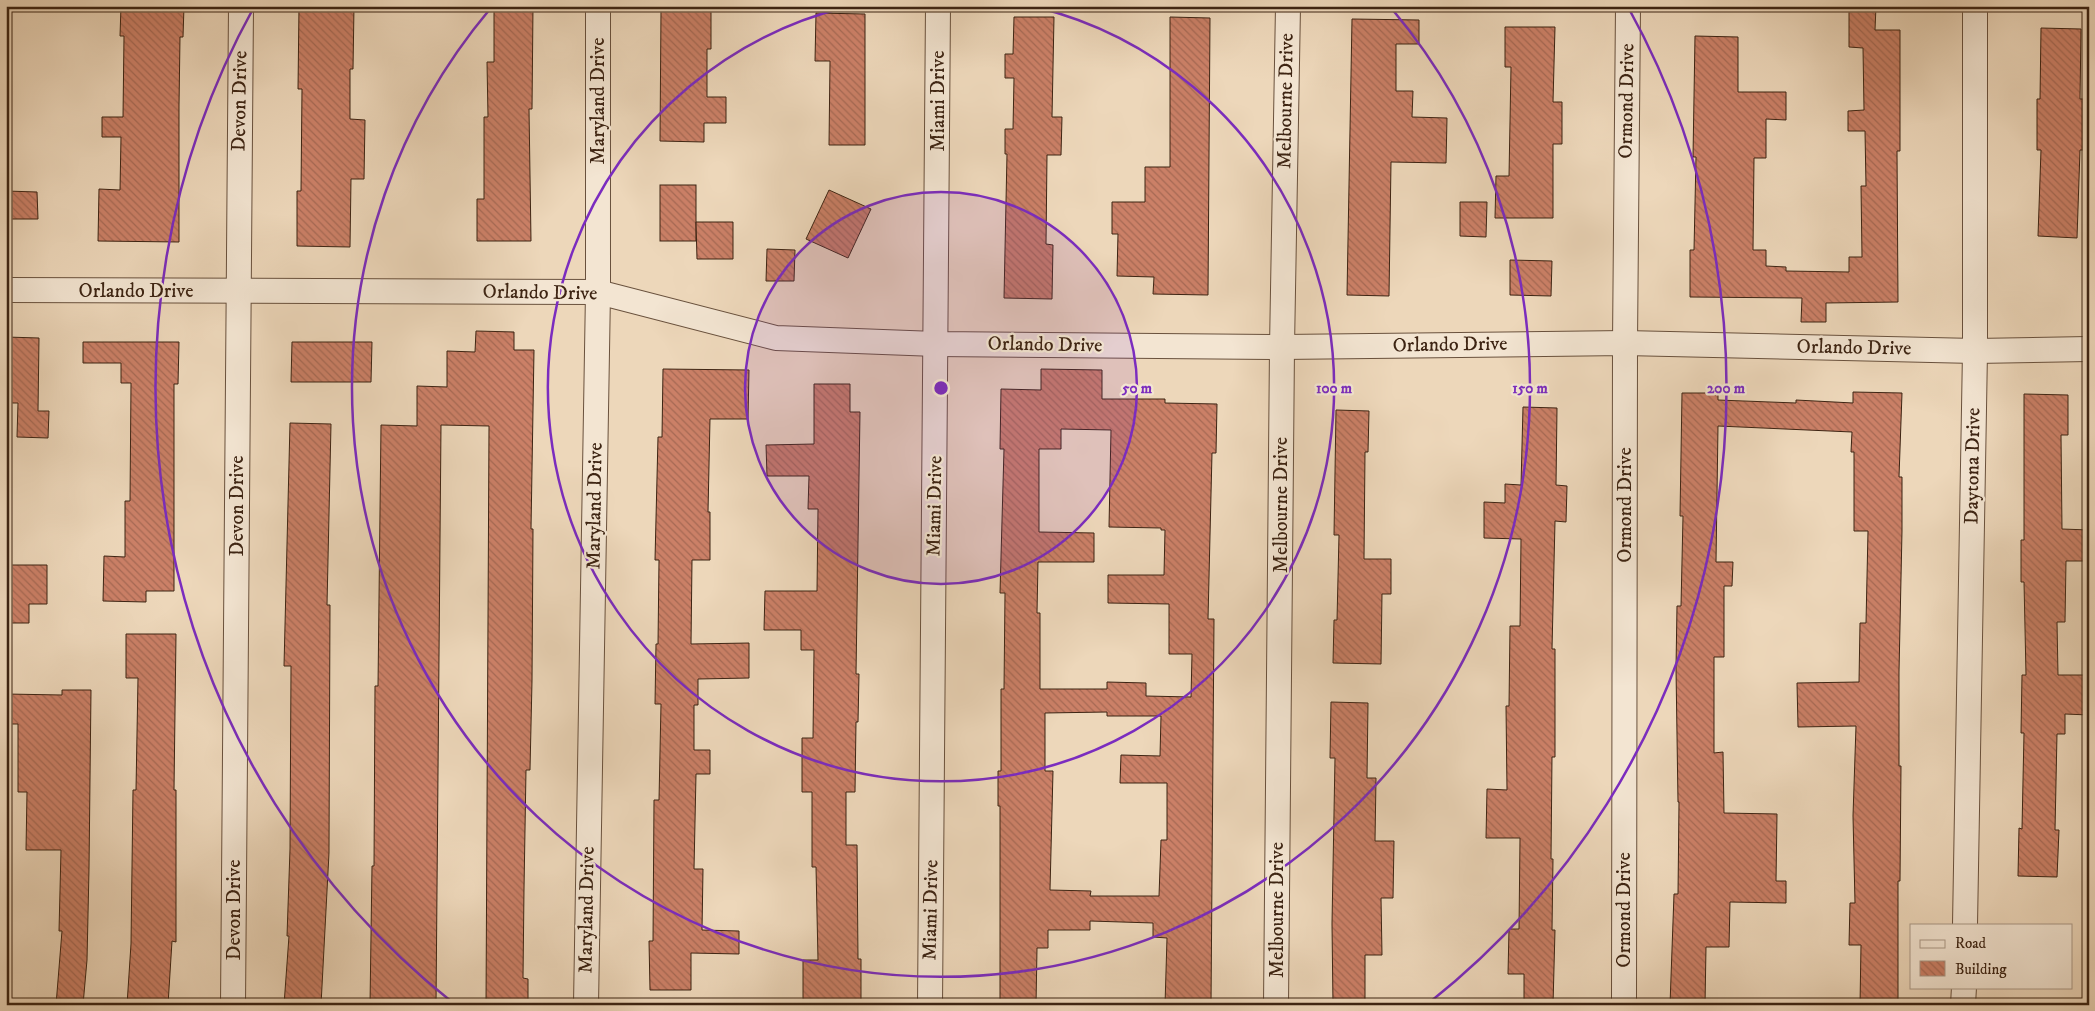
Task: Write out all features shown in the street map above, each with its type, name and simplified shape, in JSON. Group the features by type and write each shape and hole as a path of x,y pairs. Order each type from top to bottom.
{"street":[{"name":"Devon Drive","path":"233,1005 241,6"},
{"name":"Maryland Drive","path":"586,1005 598,292 598,6"},
{"name":"Miami Drive","path":"930,1005 938,6"},
{"name":"Melbourne Drive","path":"1276,1005 1282,347 1288,6"},
{"name":"Ormond Drive","path":"1624,1005 1625,343 1628,6"},
{"name":"Daytona Drive","path":"1965,924 1975,351 1975,6"},
{"name":"Orlando Drive","path":"6,290 598,292 776,338 936,344 1282,347 1625,343 1975,351 2089,349"},
{"path":"1963,1005 1964,988"}],"building":[{"path":"121,6 184,6 183,37 180,37 179,242 98,241 99,189 120,190 121,137 102,137 102,117 123,117 124,36 120,36"},
{"path":"299,6 354,6 353,69 350,69 350,119 365,120 364,179 351,179 350,247 297,246 297,191 301,191 302,89 298,89"},
{"path":"494,6 533,6 532,109 529,109 531,241 477,241 477,199 484,199 484,117 488,117 487,62 494,62"},
{"path":"1849,6 1876,6 1875,30 1900,30 1900,151 1897,151 1898,302 1826,303 1826,322 1801,322 1802,298 1690,297 1690,250 1694,250 1696,157 1693,157 1695,36 1738,37 1738,92 1786,92 1786,120 1766,119 1766,158 1754,158 1753,250 1766,250 1766,266 1786,267 1786,271 1849,272 1849,257 1862,257 1861,186 1866,186 1865,131 1848,131 1848,111 1864,110 1863,48 1849,47"},
{"path":"661,10 711,10 711,49 707,49 707,97 726,97 726,123 704,123 704,142 660,141"},
{"path":"816,13 865,14 865,145 829,145 830,61 815,61"},
{"path":"1014,17 1054,17 1052,117 1062,117 1061,155 1047,155 1046,244 1053,245 1052,299 1004,298 1007,154 1005,154 1005,129 1013,129 1014,78 1005,78 1005,54 1013,54"},
{"path":"1170,17 1210,18 1208,295 1153,294 1154,277 1117,276 1118,234 1112,234 1112,202 1145,202 1145,167 1170,167"},
{"path":"1352,19 1419,20 1419,44 1396,44 1396,91 1413,91 1412,117 1447,118 1446,163 1391,162 1389,296 1347,295"},
{"path":"1505,27 1555,27 1553,102 1562,102 1562,144 1553,144 1553,218 1495,218 1496,176 1509,176 1511,67 1505,67"},
{"path":"2041,28 2081,29 2080,99 2083,99 2083,150 2080,150 2077,238 2038,236 2041,150 2037,150 2037,99 2040,99"},
{"path":"660,185 696,185 696,241 660,241"},
{"path":"829,190 871,209 848,258 806,239"},
{"path":"6,191 37,192 38,219 6,219"},
{"path":"1460,202 1487,202 1486,237 1460,236"},
{"path":"696,222 733,222 733,259 697,259"},
{"path":"767,249 795,250 794,281 766,281"},
{"path":"1510,260 1552,261 1551,296 1510,295"},
{"path":"476,331 514,332 514,350 534,350 531,529 533,529 532,681 530,770 526,770 523,978 528,979 528,1005 486,1005 489,426 441,425 436,1005 370,1005 372,866 374,866 375,686 378,686 381,425 417,426 417,386 447,387 447,351 475,352"},
{"path":"6,337 39,338 38,411 49,411 48,438 17,437 18,403 6,403"},
{"path":"83,342 179,342 178,384 174,384 174,591 146,591 146,602 103,601 104,556 125,557 125,501 130,501 131,383 121,383 121,363 83,363"},
{"path":"292,342 372,342 371,382 291,382"},
{"path":"663,369 749,370 748,419 710,419 708,512 710,512 710,560 692,560 691,644 749,643 749,678 698,679 698,705 694,705 694,750 710,750 710,774 696,774 694,869 703,869 702,930 739,931 739,954 691,953 691,990 650,990 649,941 653,941 654,800 659,800 661,704 655,704 659,560 655,560 658,437 662,437"},
{"path":"1041,369 1102,370 1102,399 1165,399 1165,403 1217,404 1216,453 1212,453 1208,619 1214,619 1211,1005 1165,1005 1167,938 1153,937 1153,923 1090,921 1090,930 1048,930 1048,948 1037,948 1036,1005 1000,1005 1000,806 998,806 998,771 1001,771 1001,689 1004,689 1005,593 1000,593 1004,449 1000,449 1001,389 1041,390","holes":["1061,429 1111,430 1109,527 1161,528 1161,530 1165,530 1164,575 1108,575 1108,603 1169,604 1169,654 1192,654 1191,697 1146,696 1146,683 1107,682 1107,689 1040,689 1040,613 1037,613 1038,562 1094,562 1094,533 1039,532 1039,449 1061,449","1107,712 1107,716 1161,716 1160,756 1121,755 1120,783 1167,783 1167,840 1161,840 1159,896 1090,896 1091,891 1050,890 1053,771 1045,771 1045,713"]},
{"path":"814,384 850,384 850,412 860,412 856,674 859,674 858,722 856,722 855,792 846,792 846,845 857,845 858,959 861,959 861,1005 803,1005 803,960 818,960 816,867 812,867 812,792 802,792 802,738 813,738 814,650 801,650 801,630 764,630 765,591 817,591 818,509 808,509 809,476 767,476 766,445 814,444"},
{"path":"1853,392 1902,393 1899,477 1902,477 1902,531 1899,672 1899,766 1901,766 1900,881 1898,881 1898,1005 1860,1005 1861,945 1849,945 1850,903 1855,903 1853,816 1856,726 1798,727 1797,683 1859,682 1860,623 1866,623 1868,531 1854,531 1854,452 1851,452 1852,432 1718,426 1716,562 1733,562 1732,586 1724,586 1724,657 1714,657 1714,753 1723,752 1724,813 1777,814 1776,881 1786,881 1786,903 1730,902 1729,947 1706,947 1705,1005 1670,1005 1674,894 1678,894 1679,802 1676,668 1677,606 1681,606 1683,516 1680,516 1682,393 1718,393 1718,400 1796,403 1796,400 1853,403"},
{"path":"2024,394 2068,395 2068,435 2061,435 2062,529 2089,530 2089,561 2066,561 2065,622 2057,622 2058,675 2089,675 2089,715 2065,714 2065,734 2057,734 2055,830 2059,830 2057,877 2018,876 2019,828 2022,829 2024,733 2021,733 2022,675 2026,675 2024,582 2021,582 2021,540 2024,540"},
{"path":"1523,407 1557,408 1556,485 1567,486 1566,522 1555,521 1552,649 1555,649 1555,757 1552,757 1551,859 1553,859 1552,930 1555,930 1553,1005 1524,1005 1524,974 1508,974 1509,929 1519,929 1520,838 1486,838 1487,789 1507,790 1506,706 1509,706 1510,626 1520,626 1521,539 1484,538 1484,502 1505,503 1505,484 1521,485"},
{"path":"1336,410 1369,411 1368,452 1365,452 1364,559 1391,559 1391,594 1382,594 1381,664 1333,663 1334,620 1337,620 1339,535 1334,535"},
{"path":"290,423 331,424 327,605 330,605 329,853 321,1005 284,1005 289,936 287,936 290,849 291,666 284,666"},
{"path":"11,565 47,565 47,604 29,604 29,623 6,623 6,584 11,584"},
{"path":"126,634 176,634 174,790 176,790 176,942 172,941 168,1005 127,1005 131,944 133,790 136,790 138,678 126,678"},
{"path":"62,690 91,690 87,960 83,1005 56,1005 62,931 59,931 61,850 26,850 27,792 18,792 18,724 6,724 6,694 62,695"},
{"path":"1331,702 1368,703 1367,778 1376,778 1375,841 1394,841 1393,898 1381,898 1382,955 1365,955 1365,1005 1333,1005 1332,924 1335,758 1330,758"}]}
